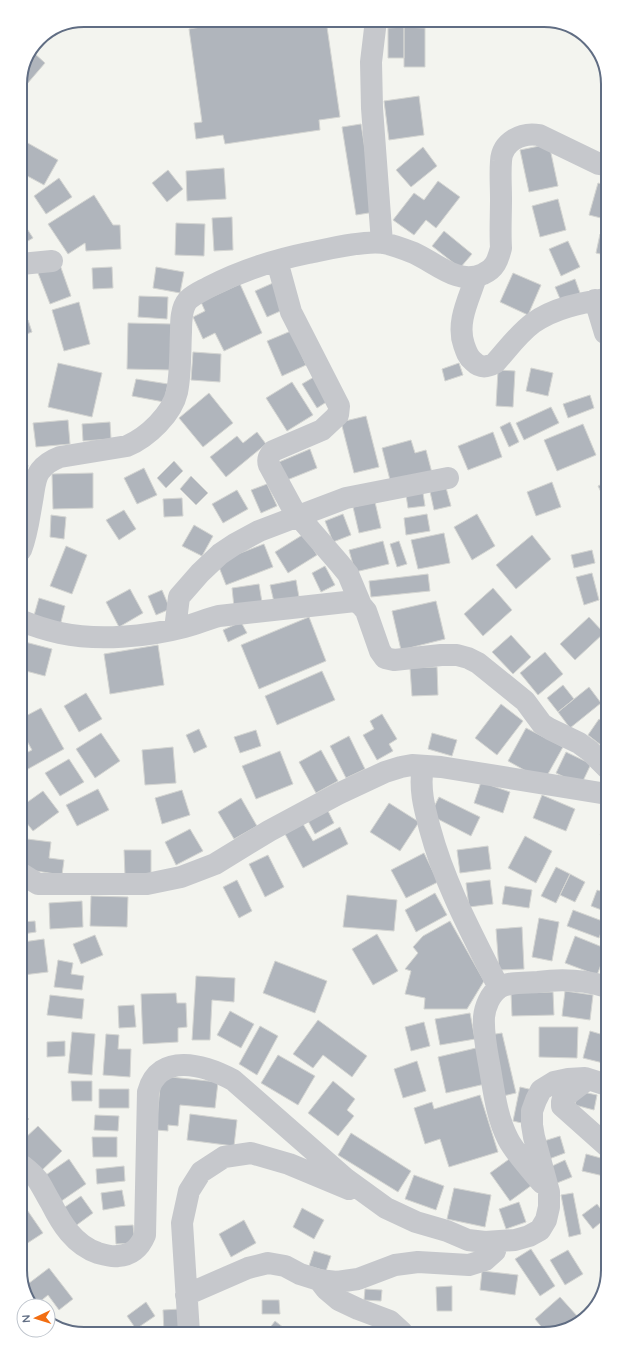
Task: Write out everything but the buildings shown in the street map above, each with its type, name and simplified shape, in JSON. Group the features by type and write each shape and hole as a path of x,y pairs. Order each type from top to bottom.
{"street":[{"path":"375,27 371,62 372,108 382,243"},
{"path":"27,529 36,481 39,472 44,466 60,457 132,444 146,435 168,410 177,393 182,314 184,306 189,299 212,285 246,270 308,253 370,242 396,246 457,276 468,278 476,277 494,267 501,248 501,160 506,147 513,140 522,135 532,133 539,134 601,164"},
{"path":"27,263 52,261"},
{"path":"277,261 291,312 339,406 338,415 322,430 273,451 269,455 269,465 297,516 340,563 348,574 361,605 366,611 380,651 385,658 394,660 441,655 457,655 478,663 525,701 542,724 579,743 590,751 601,763"},
{"path":"476,277 460,328 462,339 470,359 482,367 495,363 523,332 534,323 554,312 571,306 600,300"},
{"path":"175,629 179,597 200,573 220,554 235,544 259,531 346,498 448,478"},
{"path":"27,623 59,633 77,636 125,636 175,629 219,616 343,602 355,602 361,605"},
{"path":"423,766 421,792 435,847 456,901 499,988"},
{"path":"27,877 38,884 147,884 181,877 215,864 268,831 338,794 385,772 401,767 423,766 449,768 601,793"},
{"path":"548,1192 509,1141 502,1127 494,1095 484,1028 484,1016 487,1004 492,995 499,988 508,984 550,980 580,981 601,986"},
{"path":"27,1170 37,1179 62,1223 78,1242 91,1250 111,1257 122,1256 134,1252 141,1244 145,1235 148,1092 150,1083 156,1074 165,1068 177,1065 204,1067 233,1080 363,1192 386,1208 416,1222 447,1231 468,1240 497,1242 515,1240 529,1236 540,1230 546,1220 548,1192 534,1137 532,1111 541,1090 554,1082 568,1079 598,1082"},
{"path":"598,1082 563,1098 562,1106 601,1141"},
{"path":"189,1327 182,1224 189,1191 200,1172 224,1156 251,1153 289,1164 342,1187 363,1192"},
{"path":"186,1295 248,1268 268,1263 285,1266 300,1274 319,1280 337,1282 358,1279 395,1265 418,1262 469,1265 485,1260 495,1251 497,1242"},
{"path":"319,1280 326,1289 339,1300 390,1321 397,1327"}]}
